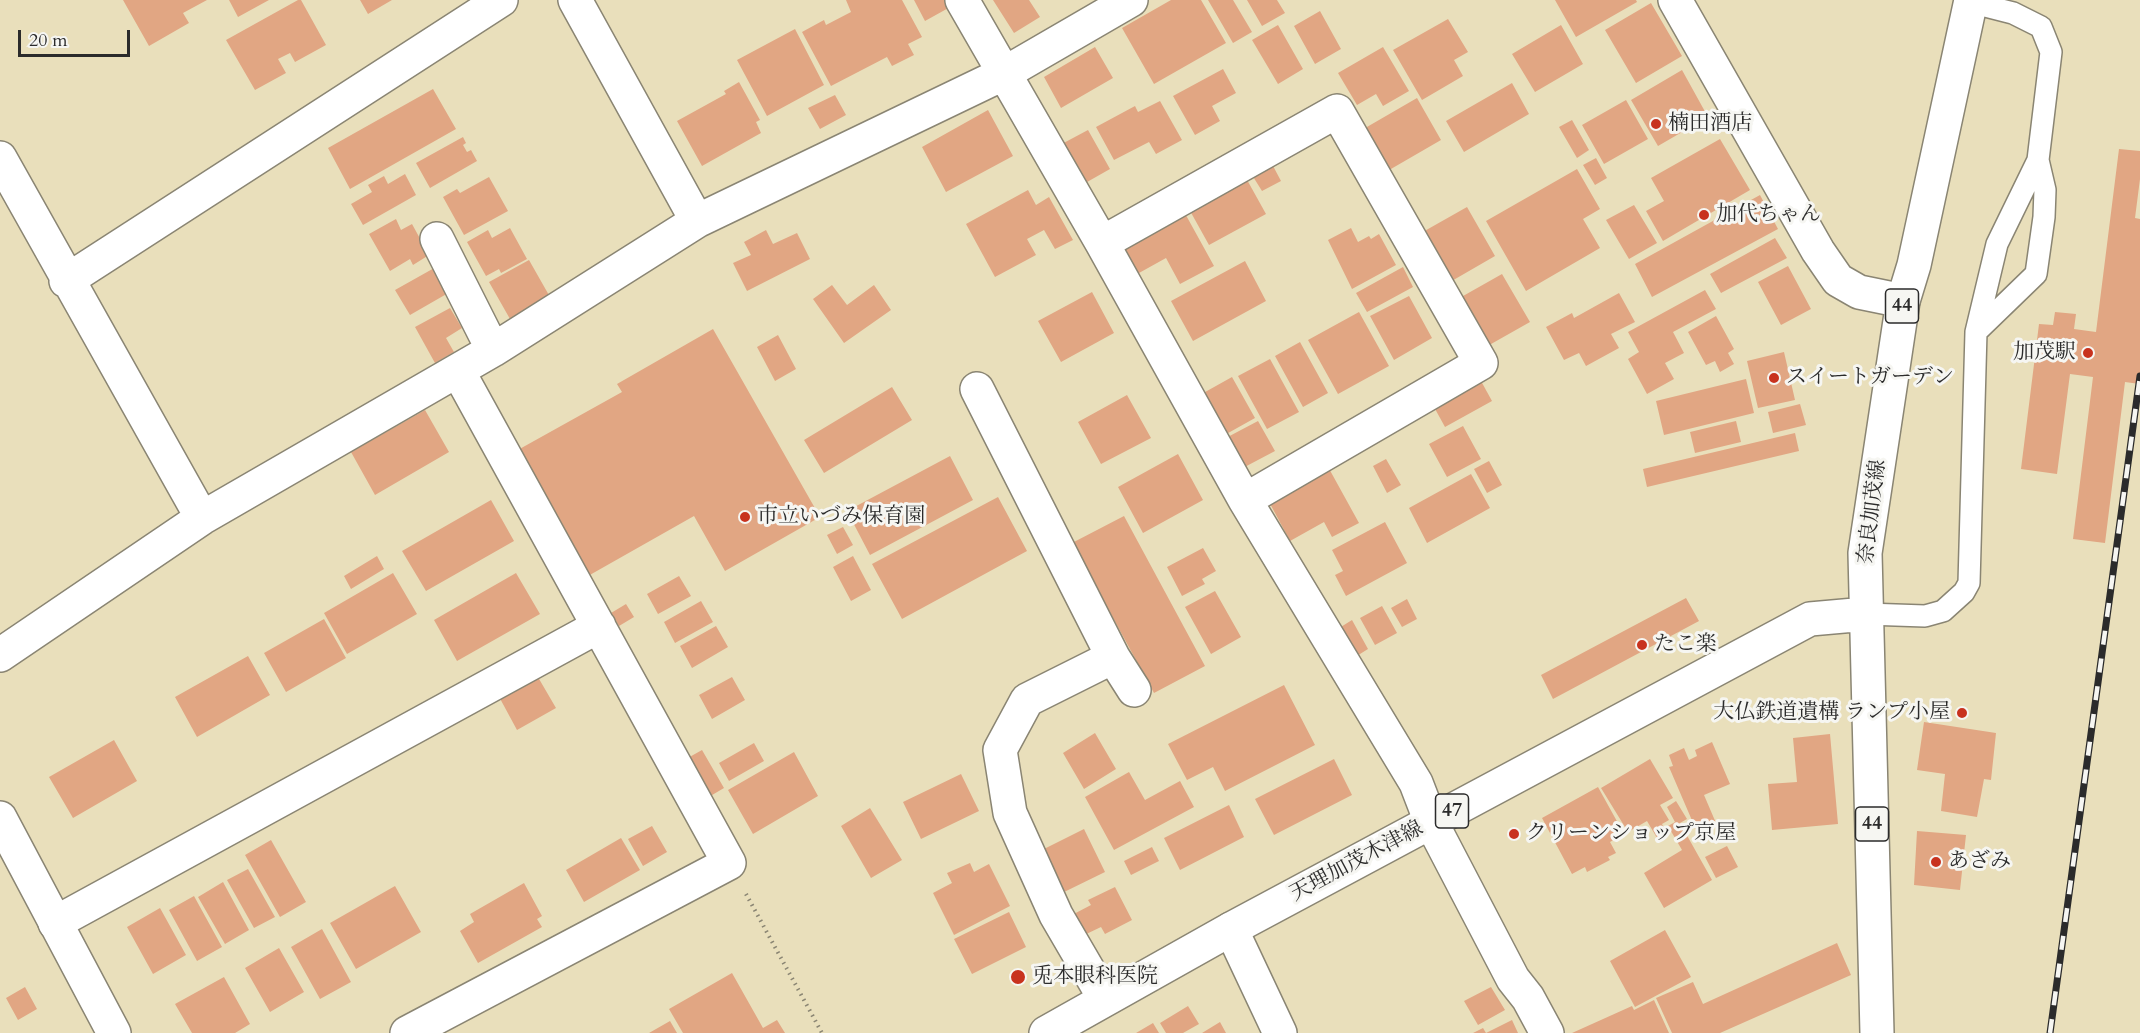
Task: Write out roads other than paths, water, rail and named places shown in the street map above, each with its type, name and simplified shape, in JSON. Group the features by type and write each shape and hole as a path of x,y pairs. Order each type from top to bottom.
{"street":[{"path":"66,281 501,0"},
{"path":"575,0 697,221"},
{"path":"962,0 1102,243 1245,500 1416,783 1431,822 1513,979 1528,998 1547,1033"},
{"path":"0,655 202,518 494,350 697,221 1005,73 1131,0"},
{"path":"1675,0 1818,250 1838,280 1859,292 1903,302"},
{"name":"奈良加茂線","path":"1877,1033 1865,554 1903,302 1914,265 1970,1"},
{"path":"1102,243 1337,111 1480,363 1245,500"},
{"path":"0,158 66,281 202,518"},
{"path":"437,239 494,350"},
{"path":"407,1033 729,863 458,371"},
{"path":"977,389 1113,657 1134,690"},
{"name":"天理加茂木津線","path":"1046,1033 1231,928 1810,619 1866,614"},
{"path":"55,923 599,626"},
{"path":"1105,999 1056,915 1010,813 1000,750 1027,700 1113,657"},
{"path":"0,818 114,1033"},
{"path":"1231,928 1280,1033"}],"lane":[{"path":"1866,614 1925,616 1943,611 1964,592 1969,583 1976,332 1997,244 2038,160 2051,66 2049,41 2041,27 2013,13 1970,1"},
{"path":"1976,332 2036,274 2044,217 2044,190 2038,160"}],"railway":[{"path":"2050,1033 2140,376"}],"place":[{"name":"楠田酒店","path":"1656,124"},
{"name":"加代ちゃん","path":"1704,215"},
{"name":"加茂駅","path":"2088,353"},
{"name":"スイートガーデン","path":"1774,378"},
{"name":"市立いづみ保育園","path":"745,517"},
{"name":"たこ楽","path":"1642,645"},
{"name":"大仏鉄道遺構 ランプ小屋","path":"1962,713"},
{"name":"クリーンショップ京屋","path":"1514,834"},
{"name":"あざみ","path":"1936,862"},
{"name":"兎本眼科医院","path":"1018,977"}]}
